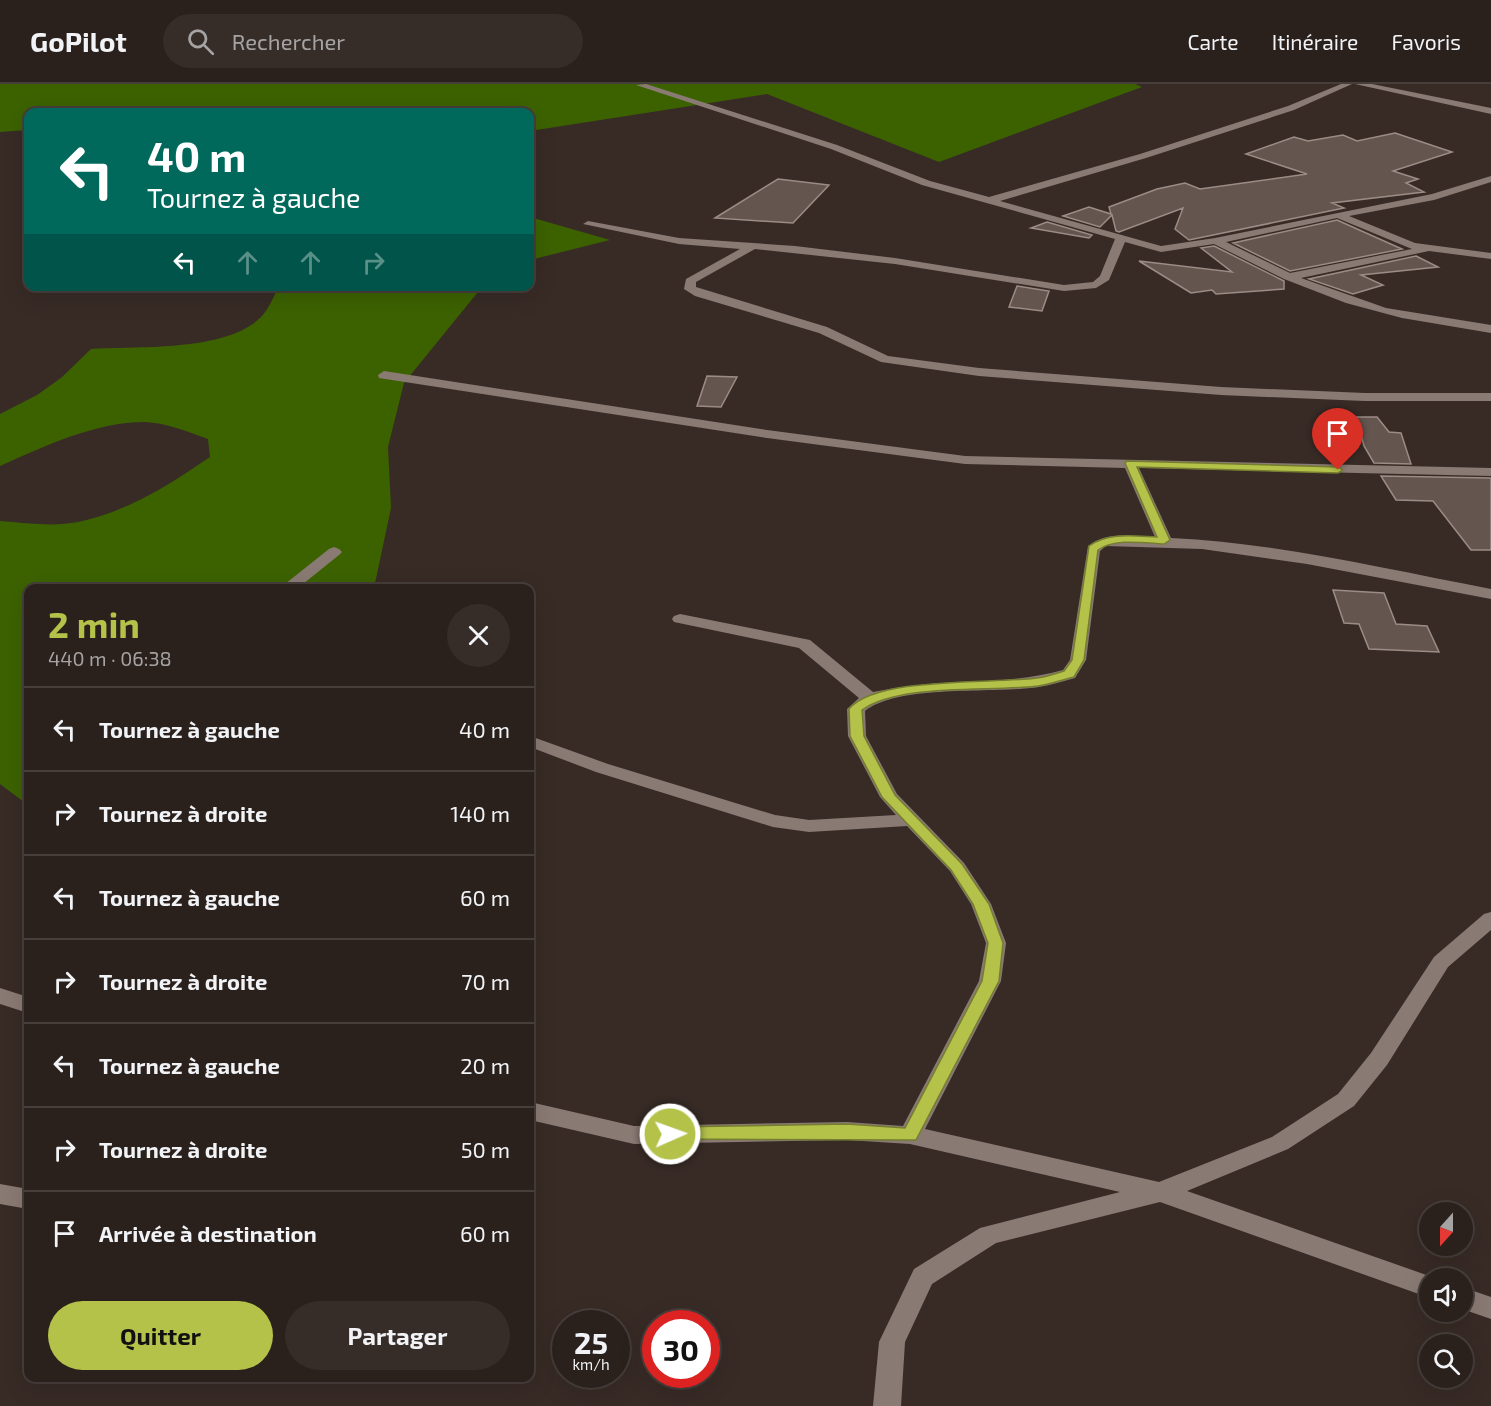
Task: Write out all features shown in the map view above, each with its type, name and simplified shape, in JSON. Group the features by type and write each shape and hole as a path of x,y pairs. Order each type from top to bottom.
{"street":[{"path":"989,201 1143,156 1292,108 1348,84"},
{"path":"1359,84 1491,111"},
{"path":"640,85 834,147 926,183 1161,249 1215,241 1434,197 1491,179"},
{"path":"1338,215 1399,241 1430,249 1491,256"},
{"path":"588,224 670,239 862,257 1064,288 1096,285 1105,278 1121,238"},
{"path":"1215,241 1288,277 1352,302 1404,315 1491,329"},
{"path":"751,246 690,281 690,289 699,294 823,330 885,359 979,372 1221,391 1365,397 1491,397"},
{"path":"1288,277 1430,249"},
{"path":"384,375 849,446 965,460 1491,472"},
{"path":"1130,463 1164,540"},
{"path":"910,1135 990,981 996,943 981,904 957,867 889,797 857,736 856,709 870,698 901,691 1039,682 1069,674 1078,660 1093,549 1102,542 1164,540 1307,560 1491,594"},
{"path":"293,584 334,552"},
{"path":"680,619 804,644 870,698"},
{"path":"534,742 602,768 773,821 809,826 911,820"},
{"path":"886,1406 892,1342 923,1277 989,1235 1160,1192 1280,1143 1346,1100 1379,1059 1441,962 1491,919"},
{"path":"0,996 24,1004"},
{"path":"534,1112 634,1135 847,1131 910,1135 1160,1192 1419,1283"},
{"path":"0,1194 24,1198"},
{"path":"1473,1302 1491,1308"}],"green space":[{"path":"0,84 1135,84 1142,87 939,162 767,94 534,130 534,108 24,108 24,130 0,132"},
{"path":"534,218 610,240 534,259"},
{"path":"276,291 479,291 404,383 388,447 391,508 375,584 24,584 24,802 0,784 0,521 59,524 97,517 148,496 210,457 208,439 169,426 145,422 126,423 89,431 52,443 0,466 0,414 37,395 61,378 91,349 180,345 225,337 245,329 260,318"}],"building":[{"path":"1395,133 1452,152 1393,171 1418,179 1406,183 1424,192 1332,203 1344,208 1189,240 1175,229 1183,208 1119,232 1116,231 1112,215 1100,227 1063,216 1089,207 1111,214 1109,207 1157,189 1185,183 1200,189 1307,174 1246,154 1294,137 1308,141 1343,135 1357,141"},
{"path":"778,179 829,185 793,223 715,218"},
{"path":"1337,220 1402,249 1290,271 1233,243"},
{"path":"1047,222 1092,235 1089,238 1031,228"},
{"path":"1214,246 1284,281 1284,289 1216,294 1212,290 1191,293 1139,261 1232,272 1201,248"},
{"path":"1416,256 1438,267 1361,275 1383,285 1353,294 1309,279"},
{"path":"1017,286 1049,291 1042,311 1009,307"},
{"path":"707,376 737,377 721,407 697,406"},
{"path":"1356,417 1377,417 1389,432 1401,433 1411,464 1374,463 1364,446"},
{"path":"1381,476 1491,478 1491,550 1471,550 1433,501 1396,500"},
{"path":"1333,590 1384,593 1396,624 1427,626 1439,652 1369,649 1359,624 1344,623"}],"route":[{"path":"670,1134 847,1131 910,1135 990,981 996,943 981,904 957,867 889,797 857,736 856,709 870,698 901,691 1039,682 1069,674 1078,660 1093,549 1102,542 1117,540 1164,540 1130,463 1197,463 1338,470"}]}
